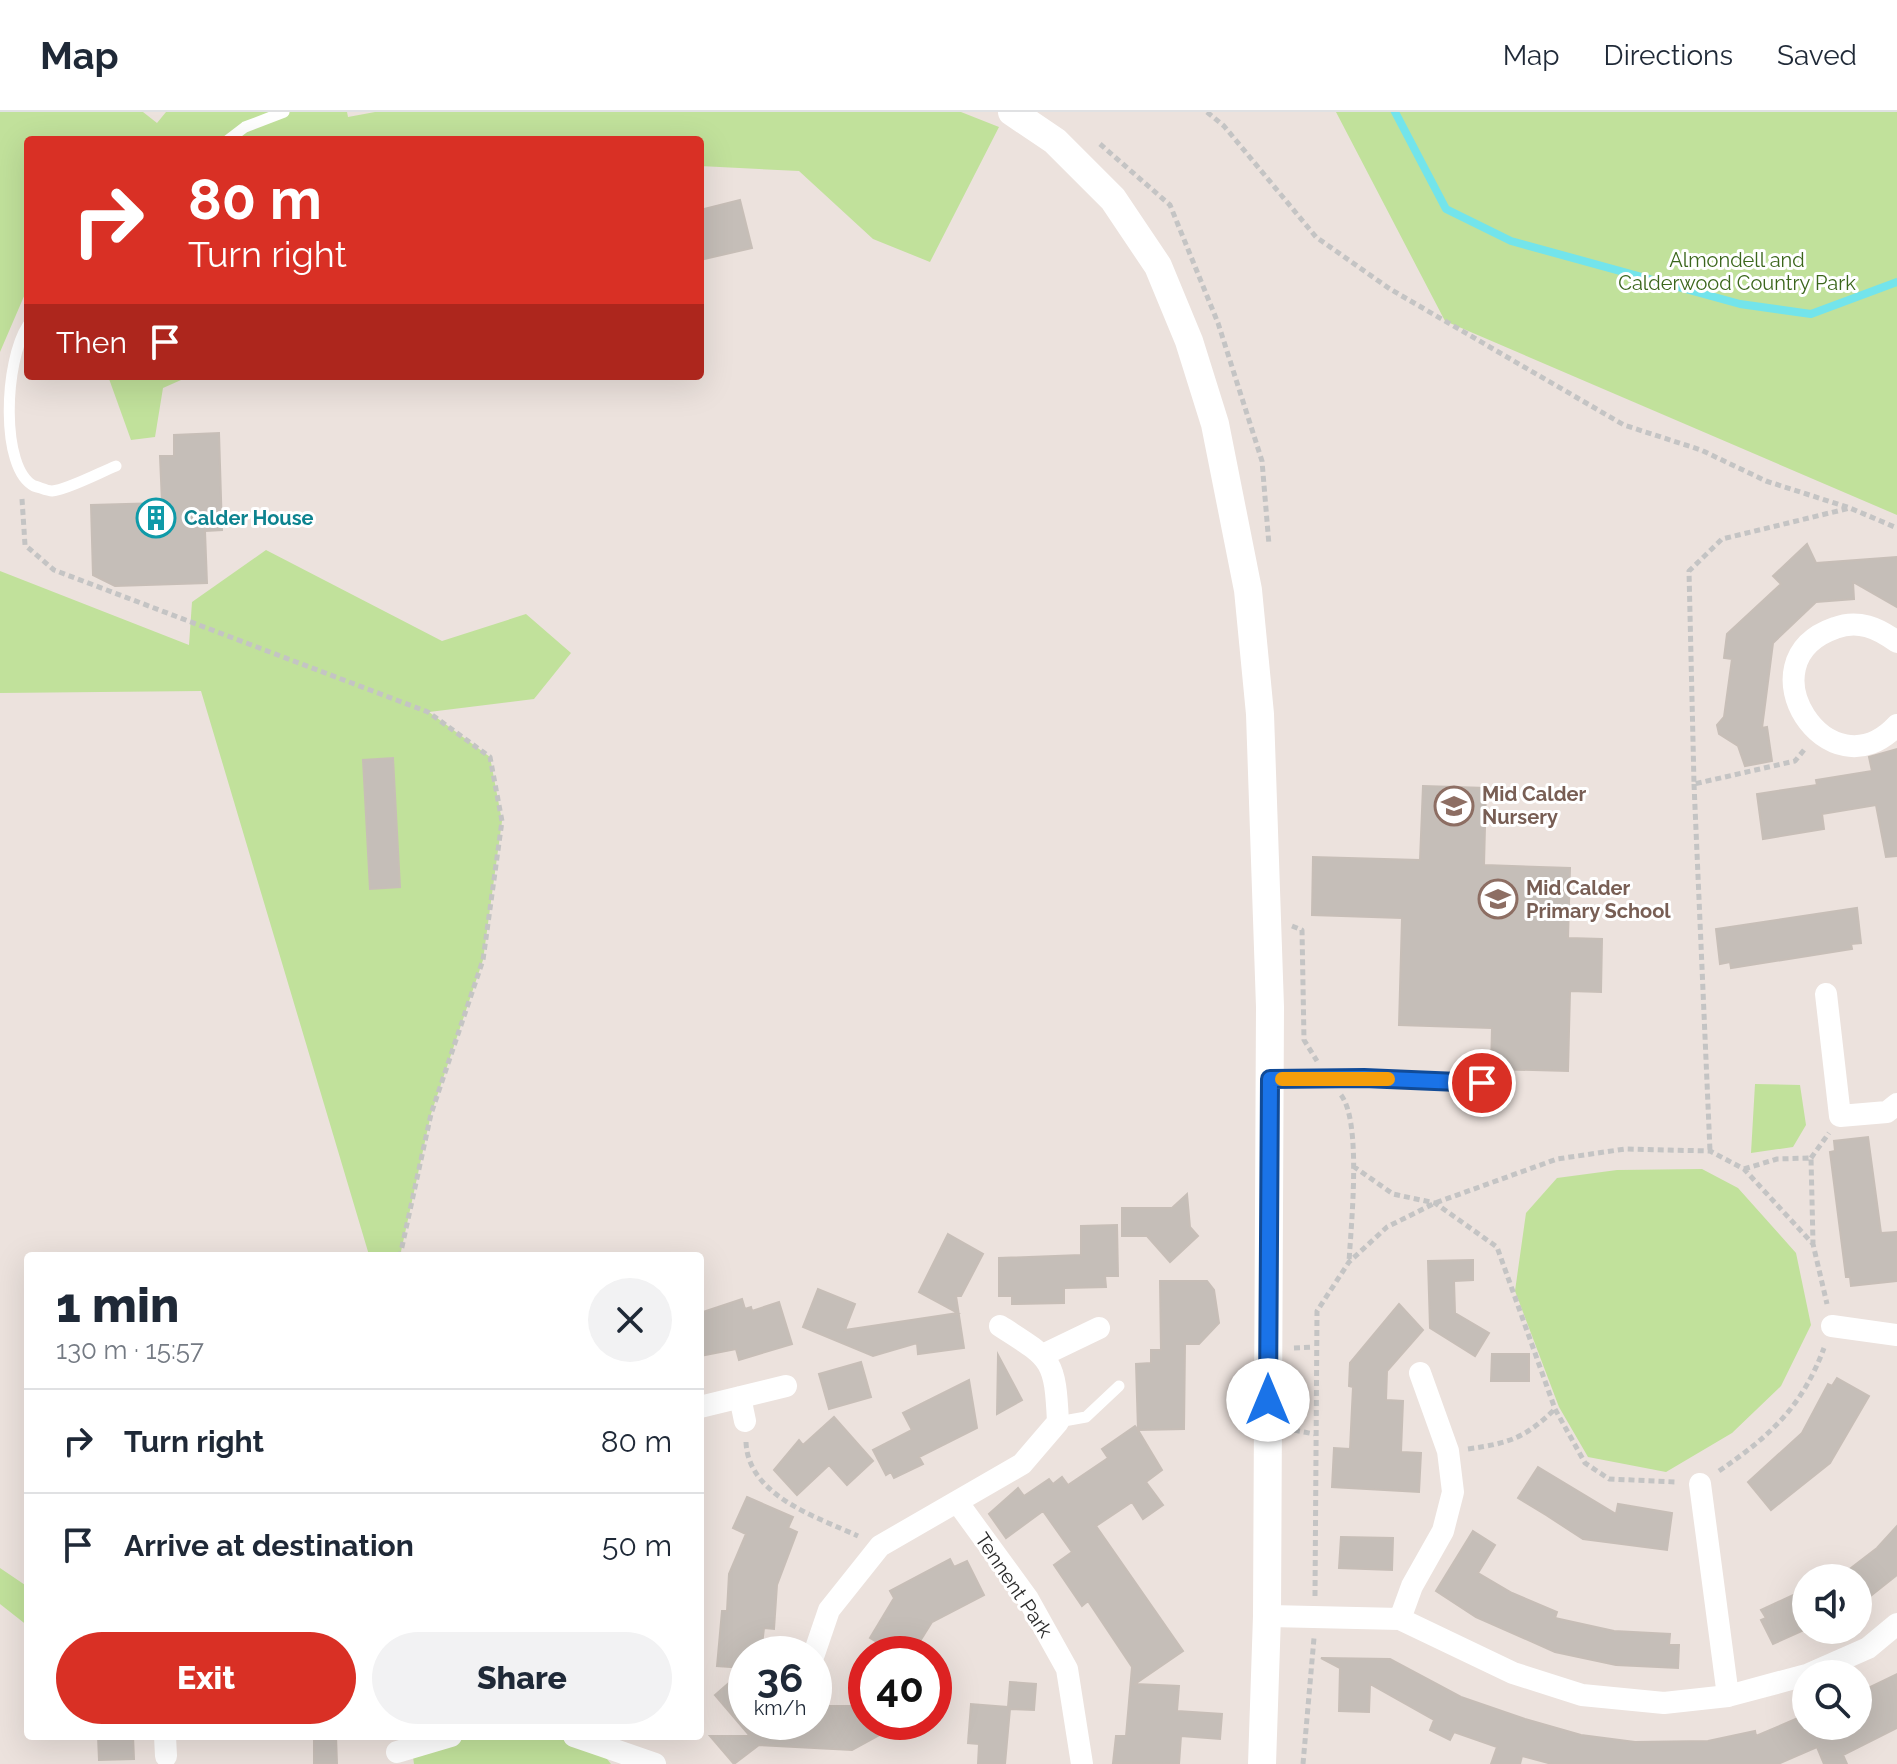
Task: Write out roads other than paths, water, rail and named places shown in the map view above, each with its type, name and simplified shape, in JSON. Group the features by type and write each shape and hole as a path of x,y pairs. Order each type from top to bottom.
{"street":[{"path":"1012,112 1055,141 1113,199 1158,266 1189,341 1215,424 1248,590 1260,714 1270,1079 1267,1616 1262,1764"},
{"path":"1897,642 1883,631 1863,624 1844,625 1824,632 1807,646 1796,664 1793,688 1798,709 1816,733 1847,745 1869,744 1888,735 1897,725"},
{"path":"1826,994 1840,1116 1887,1112 1897,1104"},
{"path":"820,1636 829,1610 880,1546 1022,1464 1058,1422 1057,1385 1045,1354 1000,1326"},
{"path":"1832,1326 1897,1335"},
{"path":"1045,1354 1099,1328"},
{"path":"1400,1619 1412,1586 1443,1531 1453,1492 1448,1451 1420,1373"},
{"path":"704,1406 786,1386"},
{"path":"740,1397 745,1421"},
{"path":"1700,1484 1728,1696"},
{"name":"Tennent Park","path":"958,1503 1028,1599 1067,1669 1082,1764"},
{"path":"1267,1616 1400,1619 1513,1673 1582,1695 1664,1703 1728,1696 1792,1679"},
{"path":"1841,1660 1868,1648 1897,1624"},
{"path":"396,1751 436,1740"},
{"path":"599,1740 655,1764"}],"lane":[{"path":"233,136 245,127 284,112"},
{"path":"24,333 6,371 1,404 2,455 21,482 52,491 116,466"},
{"path":"1270,1079 1364,1078 1482,1083"},
{"path":"1058,1422 1086,1417 1119,1386"}],"waterway":[{"path":"1395,112 1446,209 1511,241 1740,304 1811,314 1897,282"}],"place":[{"name":"Calder House","path":"156,518"},
{"name":"Mid Calder Nursery","path":"1454,806"},
{"name":"Mid Calder Primary School","path":"1498,899"}],"park label":[{"name":"Almondell and Calderwood Country Park","path":"1737,272"}]}
